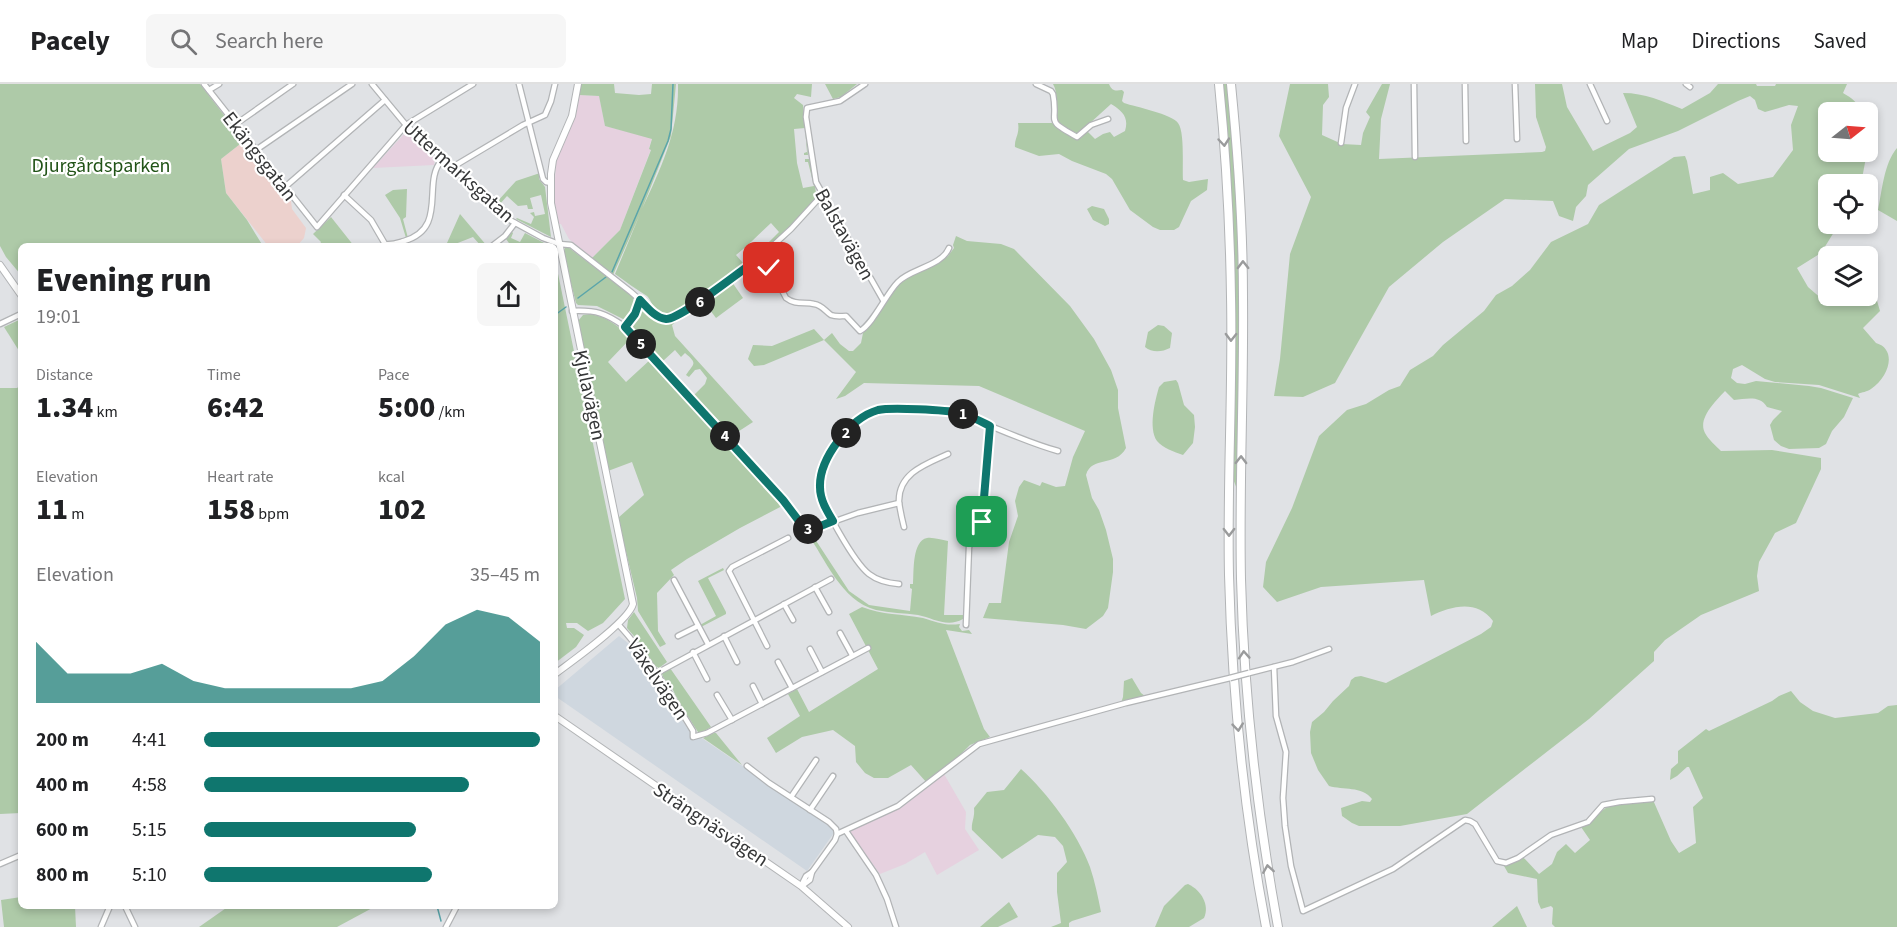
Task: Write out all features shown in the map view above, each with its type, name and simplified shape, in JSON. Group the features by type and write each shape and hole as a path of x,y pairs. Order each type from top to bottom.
{"highway":[{"path":"1219,84 1227,175 1231,268 1229,527 1232,653 1244,788 1266,927"},
{"path":"1231,84 1239,174 1243,267 1240,552 1243,636 1255,776 1278,927"}],"street":[{"name":"Ekängsgatan","path":"204,84 316,227 344,195"},
{"path":"209,90 219,84"},
{"path":"236,124 293,84"},
{"path":"256,150 352,84"},
{"name":"Uttermarksgatan","path":"372,84 406,125 451,168 515,223 556,243"},
{"path":"384,243 371,220 344,195 406,125 473,84"},
{"path":"519,84 543,179 551,183"},
{"path":"451,168 529,122 542,117 547,112 555,84"},
{"name":"Kjulavägen","path":"558,243 551,203 553,160 572,116 578,84"},
{"name":"Balstavägen","path":"865,84 840,101 807,108 806,117 814,176 823,194 883,300 899,280 942,257 949,248"},
{"path":"1036,84 1053,94 1056,125 1077,137 1090,125 1108,119"},
{"path":"1341,143 1346,108 1355,84"},
{"path":"1414,84 1414,157"},
{"path":"1465,84 1466,141"},
{"path":"1515,84 1517,139"},
{"path":"1590,84 1606,121"},
{"path":"285,187 385,100"},
{"path":"395,243 415,238 427,225 431,213 437,166 442,160"},
{"name":"Uttermarksgatan","path":"558,244 570,245 658,317 672,318 688,310 757,260 791,229 823,194"},
{"path":"496,243 515,223"},
{"name":"Kjulavägen","path":"558,244 633,599 631,611 618,624 558,672"},
{"path":"757,260 769,268 790,301 800,304 813,303 834,316 846,316 858,330 864,328 883,300"},
{"path":"0,265 18,290"},
{"path":"6,273 18,286"},
{"path":"625,327 635,314 640,300"},
{"path":"572,310 603,313 625,327 783,500 803,527 813,529 833,521 899,503"},
{"path":"14,317 18,313"},
{"path":"0,324 18,315"},
{"path":"899,584 880,581 865,571 833,521 821,496 821,473 838,443 852,425 865,416 885,409 956,412 1038,446 1058,451"},
{"path":"966,625 969,548 981,524 990,426"},
{"path":"904,526 899,503 903,485 913,471 948,454"},
{"path":"767,646 730,573 730,568 788,538"},
{"path":"657,673 831,579"},
{"path":"674,580 708,644"},
{"path":"815,587 829,612"},
{"path":"784,604 794,620"},
{"name":"Växelvägen","path":"618,624 657,673 693,731 693,737 702,736 732,720"},
{"path":"678,636 698,626"},
{"path":"840,633 852,656"},
{"path":"724,636 737,662"},
{"path":"717,694 732,720 868,648"},
{"path":"810,649 822,672"},
{"path":"801,886 810,880 812,872 837,834 898,806 979,744 1126,703 1293,662 1329,649"},
{"path":"693,652 707,679"},
{"path":"778,663 792,688"},
{"path":"1274,667 1276,716 1286,752 1283,798 1285,826 1291,866 1303,911 1393,869 1462,821 1473,822 1497,861 1506,863 1518,858 1551,835 1588,822 1603,805 1652,799"},
{"path":"753,686 762,704"},
{"name":"Strängnäsvägen","path":"558,720 801,886 848,927"},
{"path":"791,797 816,760"},
{"path":"747,766 832,825 837,834"},
{"path":"810,810 833,776"},
{"path":"846,831 876,875 896,927"},
{"path":"0,864 18,856"},
{"path":"101,927 109,909"},
{"path":"126,909 135,927"},
{"path":"446,927 455,909"}],"shaded area":[{"path":"579,95 599,96 605,126 652,138 649,148 651,149 620,230 592,258 569,239 561,224 558,224 554,201 556,160"},
{"path":"405,133 408,133 435,159 434,165 373,168"},
{"path":"244,141 291,201 292,209 306,228 304,238 300,243 266,243 226,193 221,159"},
{"path":"619,636 637,650 687,728 836,830 807,871 558,698 558,687"},
{"path":"944,774 966,812 965,829 979,850 937,875 925,852 905,864 880,874 850,833 853,829 901,808"}],"green space":[{"name":"Djurgårdsparken","path":"0,84 200,84 244,141 221,159 226,193 261,243 18,243 18,271 0,246"},
{"path":"581,84 614,84 615,93 639,95 651,94 652,84 676,84 671,136 642,209 668,149 672,133 678,101 678,84 812,84 811,97 797,94 794,98 803,105 808,155 804,155 807,152 805,128 794,129 797,163 803,188 814,186 808,162 805,162 805,159 809,159 815,186 815,200 800,219 764,251 762,249 779,232 771,223 736,255 743,263 759,251 759,255 685,310 673,314 662,313 647,296 615,274 640,214 613,275 592,258 620,230 651,150 649,149 652,139 605,126 599,96 579,95"},
{"path":"825,84 857,84 841,97 833,99"},
{"path":"1053,84 1109,84 1114,90 1124,92 1122,101 1124,103 1161,114 1178,123 1182,142 1183,180 1189,182 1208,179 1207,190 1191,201 1179,227 1174,230 1160,230 1153,227 1130,210 1112,179 1106,174 1059,154 1039,156 1015,147 1018,123 1052,123 1077,138 1081,138 1087,131 1095,139 1110,132 1114,137 1125,131 1124,115 1111,104 1078,134 1057,123 1056,93"},
{"path":"1221,84 1227,84 1236,181 1240,286 1238,492 1232,476"},
{"path":"1290,84 1328,84 1329,97 1323,105 1322,135 1342,144 1361,145 1370,117 1366,112 1382,84 1390,84 1381,119 1379,159 1545,151 1546,147 1536,117 1535,84 1562,84 1567,107 1593,151 1630,133 1637,127 1623,93 1646,96 1682,109 1710,93 1718,84 1775,86 1776,84 1847,84 1843,93 1855,102 1818,102 1818,162 1865,162 1863,174 1818,174 1818,234 1833,234 1825,246 1818,246 1818,255 1797,268 1808,287 1818,296 1818,306 1878,304 1880,311 1863,328 1876,343 1887,351 1889,363 1883,377 1871,389 1858,394 1860,398 1819,385 1775,382 1765,379 1742,365 1733,369 1731,378 1737,383 1745,384 1756,381 1809,386 1853,398 1844,417 1832,431 1826,444 1819,448 1789,449 1781,446 1774,440 1770,425 1782,411 1767,407 1757,399 1734,400 1725,391 1706,415 1703,427 1705,433 1721,451 1772,450 1821,458 1821,469 1796,523 1775,533 1759,562 1757,576 1759,591 1701,615 1665,640 1654,652 1654,661 1589,719 1467,814 1400,826 1359,826 1342,816 1341,808 1362,801 1370,802 1372,799 1358,790 1329,786 1318,770 1311,753 1312,722 1349,686 1355,677 1361,676 1386,683 1481,634 1491,627 1493,621 1487,614 1464,606 1447,609 1431,616 1424,580 1321,587 1277,602 1263,587 1266,562 1292,508 1319,436 1347,410 1366,404 1400,386 1410,370 1433,356 1484,311 1496,295 1512,286 1530,270 1551,242 1588,224 1599,205 1674,157 1685,156 1693,194 1710,190 1710,177 1723,173 1738,184 1773,177 1793,150 1791,125 1798,106 1789,105 1765,112 1758,109 1755,100 1750,96 1678,131 1629,149 1588,185 1586,196 1576,207 1573,221 1559,216 1553,201 1505,199 1443,242 1389,287 1335,383 1303,397 1274,396 1280,359 1290,254 1311,197 1279,136"},
{"path":"1897,148 1897,221 1878,210 1886,169"},
{"path":"540,173 539,179 545,187 551,237 516,219 531,224 534,217 530,213 534,212 535,216 545,214 541,195 530,198 533,209 528,209 527,205 518,206 507,196 500,204 511,215 510,217 496,203 516,181"},
{"path":"407,189 406,217 403,219 408,238 406,238 400,218 385,195 393,190"},
{"path":"1092,206 1104,209 1109,224 1105,226 1093,220 1087,209"},
{"path":"460,214 484,243 478,243 473,237 458,243 447,243"},
{"path":"331,217 352,243 320,243 313,234"},
{"path":"512,232 511,238 520,242 525,233 544,243 509,243 506,239"},
{"path":"956,236 967,241 1001,244 1014,249 1070,306 1094,339 1111,370 1118,390 1118,408 1126,448 1116,458 1093,465 1086,475 1092,498 1106,530 1113,559 1108,608 1103,616 1086,629 983,618 989,603 1001,603 1009,542 1018,516 1015,501 1019,487 1024,480 1040,486 1042,482 1056,487 1065,486 1073,457 1085,431 979,386 864,383 845,396 836,399 856,372 824,340 832,333 840,344 849,351 853,351 861,343 863,333 898,284 948,256 954,248"},
{"path":"568,247 632,296 634,309 631,315 625,320 597,306 576,303 563,252"},
{"path":"558,274 625,599 603,623 588,631 577,623 566,623 567,628 574,628 584,635 576,647 558,661"},
{"path":"732,282 743,298 716,318 704,302"},
{"path":"643,309 647,309 665,323 682,317 672,325 675,336 753,422 733,435 694,395 705,384 707,378 700,369 695,370 689,377 686,375 693,366 693,362 685,353 681,357 675,350 663,361 630,324"},
{"path":"583,315 602,317 631,338 608,362 626,382 651,359 784,505 740,528 671,570 674,575 657,593 658,631 666,644 660,647 638,611 618,518 644,495 632,462 608,471 578,321"},
{"path":"18,320 18,349 4,327"},
{"path":"1158,325 1164,326 1172,333 1170,348 1154,351 1145,347 1148,332"},
{"path":"814,329 824,340 764,365 754,366 748,359 753,345 772,346"},
{"path":"1176,380 1184,405 1194,415 1193,443 1183,455 1159,443 1154,436 1153,429 1153,414 1159,387 1164,382"},
{"path":"0,388 17,388 18,813 0,814"},
{"path":"815,530 813,536 849,591 869,605 910,611 912,589 910,584 913,584 916,550 922,540 927,538 948,541 944,615 965,615 963,619 951,623 940,622 918,615 886,612 863,605 843,588 806,532"},
{"path":"723,568 724,570 708,578 726,614 701,627 700,625 716,616 698,581"},
{"path":"862,607 945,624 960,624 962,631 969,630 972,634 946,630 984,729 990,737 970,745 927,783 911,765 888,778 874,778 865,773 856,762 855,746 833,730 802,737 776,753 767,738 800,716 788,694 797,689 809,712 878,669 849,614"},
{"path":"634,612 667,662 659,668 655,666 627,628 628,620"},
{"path":"670,668 711,727 701,733 698,732 662,674"},
{"path":"1132,678 1145,696 1121,703 1124,681"},
{"path":"1791,691 1800,702 1813,711 1835,718 1878,713 1888,706 1897,705 1897,927 1555,927 1552,924 1553,908 1551,906 1541,909 1538,902 1537,879 1508,873 1505,864 1522,856 1539,874 1552,864 1557,852 1566,844 1575,853 1590,840 1581,827 1611,804 1653,800 1671,841 1679,853 1696,843 1693,807 1703,798 1689,767 1670,780 1671,769 1678,763 1678,751 1706,729 1709,731"},
{"path":"716,733 742,765 703,738"},
{"path":"1021,769 1061,814 1085,854 1092,873 1101,912 1072,921 1069,927 1051,927 1061,923 1057,873 1067,862 1063,846 1055,837 1038,835 1002,859 972,830 974,808 987,792 1004,790"},
{"path":"1188,884 1203,898 1206,908 1204,918 1189,927 1155,927 1164,906"},
{"path":"18,897 18,909 75,909 76,927 4,927 1,900"},
{"path":"1009,902 1018,917 998,927 980,927"},
{"path":"1517,906 1527,927 1492,927"},
{"path":"225,909 370,909 337,927 199,927"}],"waterway":[{"path":"612,272 668,141 671,129 673,84"},
{"path":"578,298 606,277"},
{"path":"558,313 566,307"},
{"path":"438,909 441,921"}],"route":[{"path":"769,268 757,260 688,310 668,319 658,317 640,300 635,314 625,327 783,500 805,529 813,529 833,521 824,505 819,489 824,465 838,443 852,425 872,412 885,409 956,412 990,426 982,522"}]}
